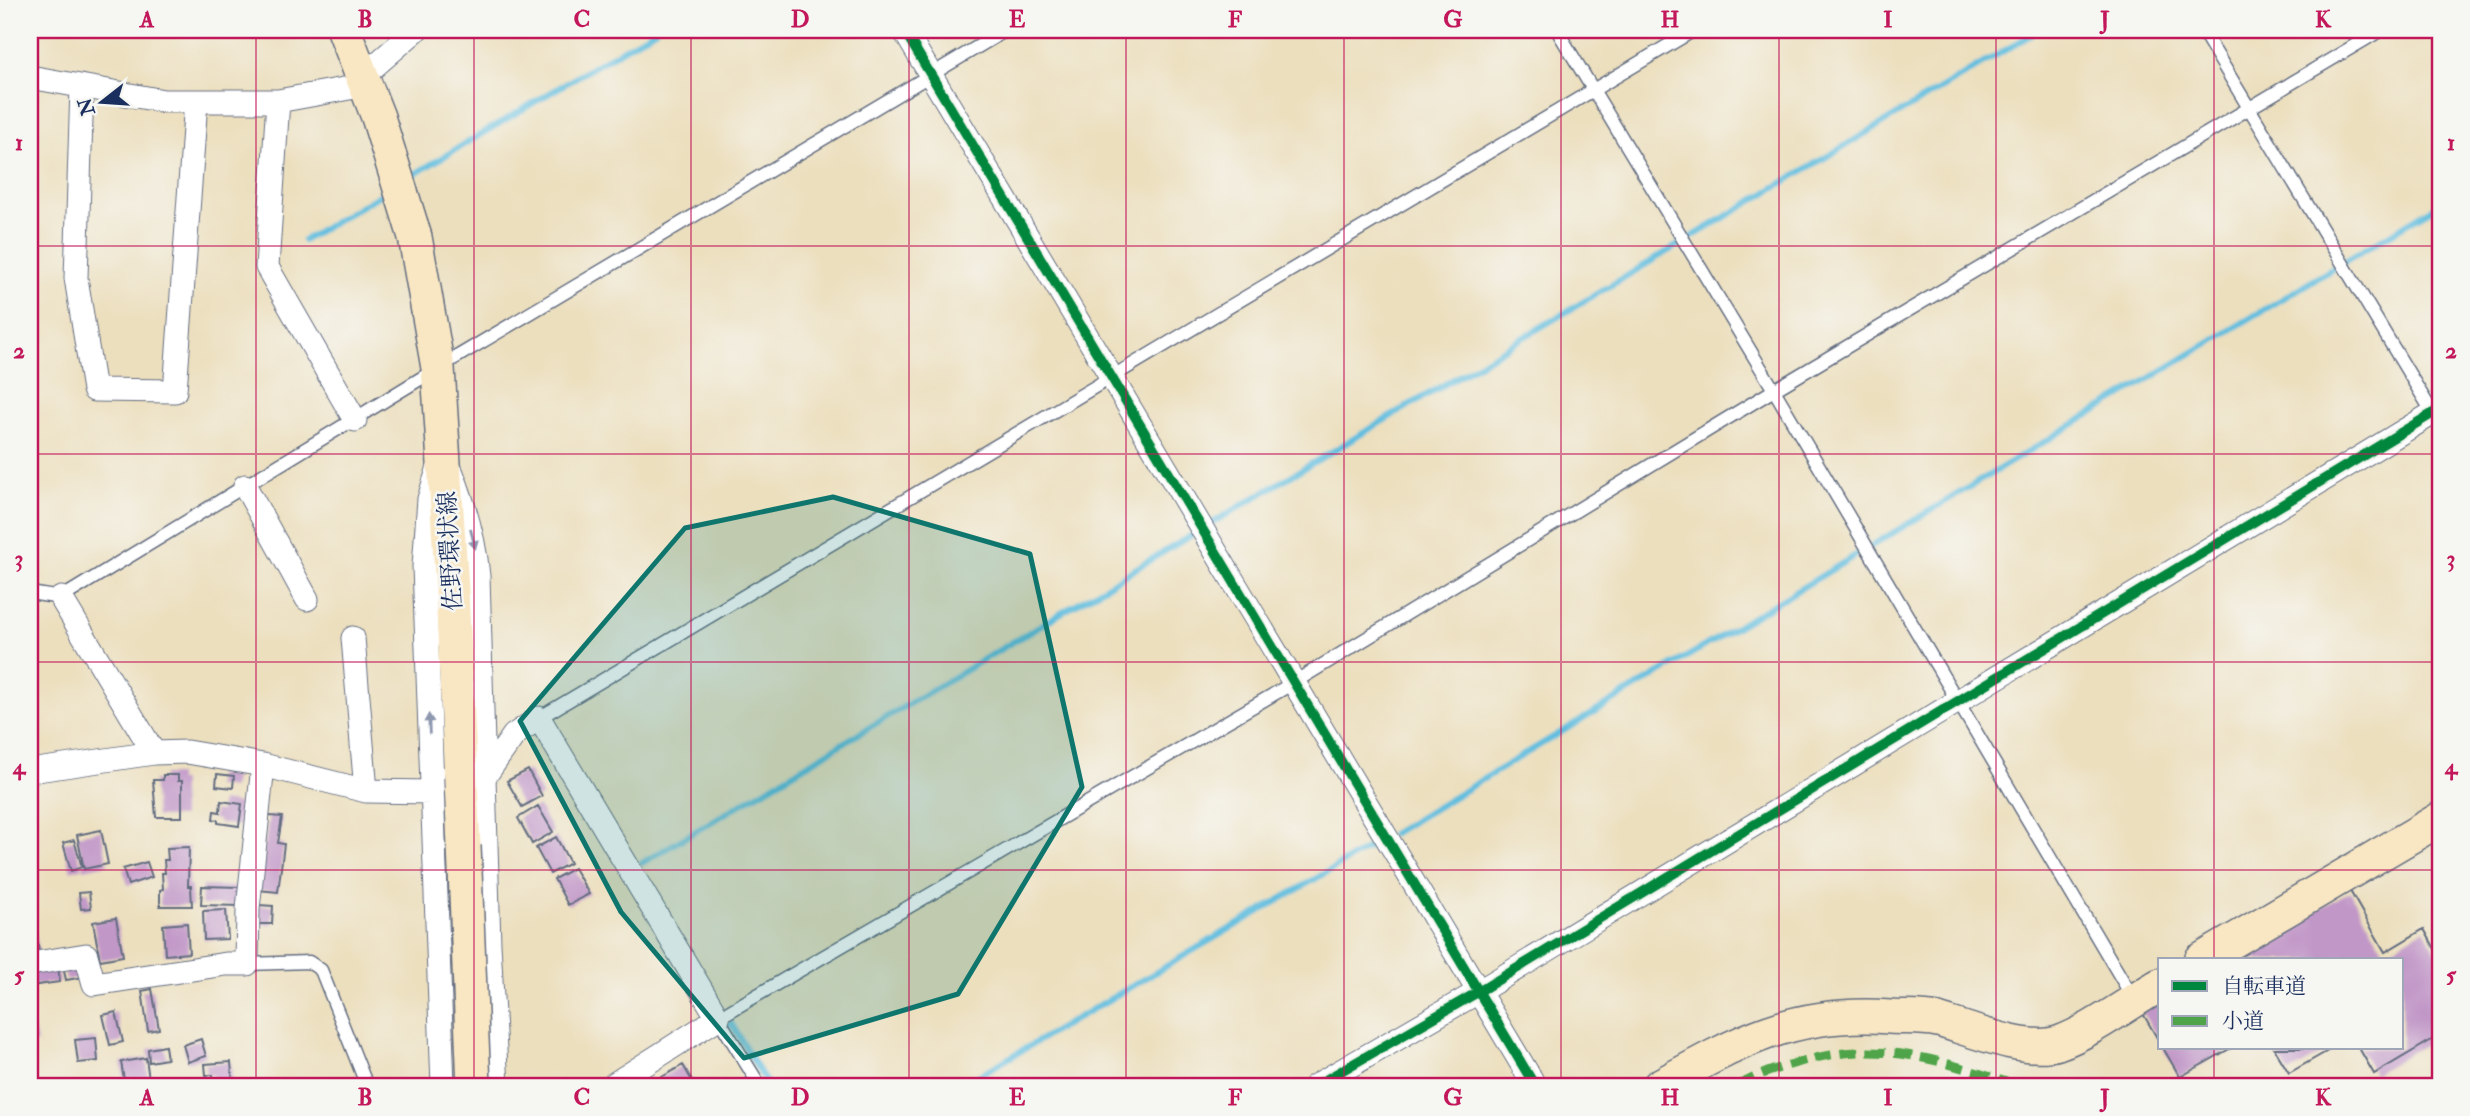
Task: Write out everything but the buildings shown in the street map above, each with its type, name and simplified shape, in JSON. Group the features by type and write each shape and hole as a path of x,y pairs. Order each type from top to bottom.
{"main road":[{"name":"佐野環状線","path":"344,30 378,117 415,237 439,368 474,1086"},
{"path":"2204,958 2440,819"},
{"path":"1659,1086 1716,1054 1772,1029 1815,1018 1870,1015 1935,1020 1981,1034 2039,1044 2057,1043 2087,1029 2147,992"}],"street":[{"path":"30,78 164,101 278,101 364,81 416,30"},
{"path":"904,30 1114,377 1293,683 1535,1086"},
{"path":"82,87 76,278 94,390 175,391 195,101"},
{"path":"278,101 267,267 355,420"},
{"path":"1315,1086 1478,992 1957,702 2438,416"},
{"path":"444,451 466,508 476,550 480,780 497,1086"},
{"path":"443,1086 435,791 424,566 429,499 444,451"},
{"path":"245,486 307,599"},
{"path":"61,598 154,753"},
{"path":"353,638 366,791"},
{"path":"480,780 514,735 539,718 718,1018 611,1086"},
{"path":"30,771 154,753 187,752 263,765 366,791 435,791"},
{"path":"30,964 86,955 94,985 226,964 247,964 248,909 263,765"}],"lane":[{"path":"30,593 61,598 439,368 1006,30"},
{"path":"1557,30 1774,390 1957,702 2147,992"},
{"path":"539,718 1694,30"},
{"path":"2202,30 2438,416"},
{"path":"760,1086 718,1018 1293,683 1774,390 2381,30"},
{"path":"439,944 489,944"},
{"path":"247,964 309,962 321,970 367,1086"}],"highlighted area":[{"path":"833,497 1030,554 1082,787 958,994 744,1058 621,912 520,721 685,528"}],"waterway":[{"path":"408,178 655,30"},
{"path":"642,863 2039,30"},
{"path":"304,240 390,189"},
{"path":"1392,834 2440,204"},
{"path":"961,1086 1382,840"},
{"path":"723,1028 731,1023 768,1086"}],"marked path":[{"path":"1738,1086 1793,1064 1853,1052 1881,1052 1935,1060 2019,1086"}],"cycle path":[{"path":"904,30 1535,1086"},
{"path":"1315,1086 1478,992 2440,409"}]}
